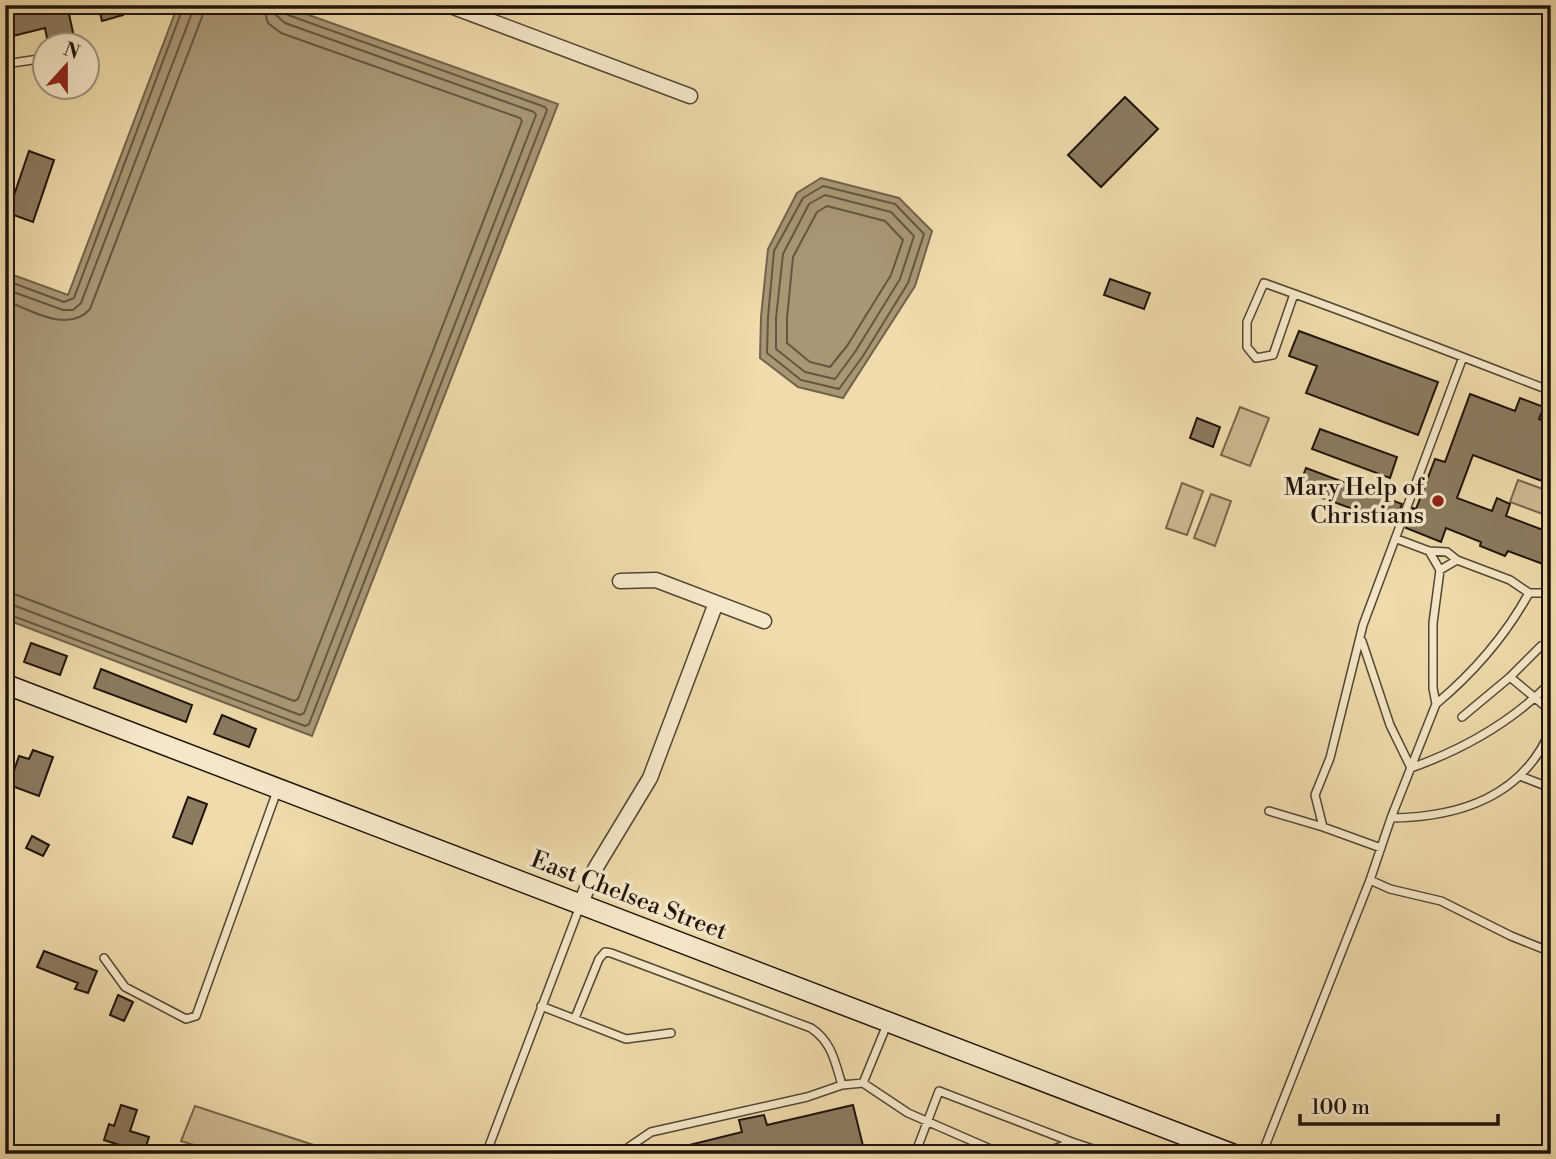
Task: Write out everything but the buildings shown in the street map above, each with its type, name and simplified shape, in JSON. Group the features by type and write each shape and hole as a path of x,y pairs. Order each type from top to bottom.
{"street":[{"path":"448,5 690,96"},
{"path":"620,581 656,580 764,621"},
{"path":"581,902 595,869 650,778 716,603"},
{"name":"East Chelsea Street","path":"5,684 581,902 1233,1154"}],"lane":[{"path":"5,64 32,60"},
{"path":"1294,294 1273,355 1256,358 1247,347 1247,321 1264,283 1294,294 1464,357 1551,391"},
{"path":"1323,827 1315,795 1330,758 1369,605 1397,539 1464,357"},
{"path":"1397,539 1429,551 1447,552 1457,560 1510,580 1529,593 1551,593"},
{"path":"1429,551 1440,570 1433,624 1433,688 1436,704"},
{"path":"1440,570 1457,560"},
{"path":"1262,1154 1436,704 1454,689 1512,625 1529,593"},
{"path":"1361,638 1390,725 1411,768"},
{"path":"1462,718 1541,646"},
{"path":"1510,677 1536,697 1551,719"},
{"path":"1411,768 1472,742 1508,720 1551,682"},
{"path":"1391,818 1410,818 1472,806 1506,789 1544,746 1551,729"},
{"path":"1520,776 1551,788"},
{"path":"103,958 125,987 186,1019 196,1016 278,788"},
{"path":"1269,811 1381,848"},
{"path":"1549,849 1551,864"},
{"path":"1370,880 1390,889 1441,901 1511,936 1551,952"},
{"path":"486,1154 581,902"},
{"path":"575,1018 599,959 604,952 611,953 811,1028 823,1036 831,1049 842,1085"},
{"path":"541,1006 626,1039 671,1033"},
{"path":"863,1083 888,1021"},
{"path":"625,1154 629,1147 651,1132 807,1097 842,1085 863,1083 908,1112 1002,1154"},
{"path":"915,1154 939,1091 1108,1154"},
{"path":"1042,1154 1072,1142"}],"shaded area":[{"path":"1240,407 1269,418 1250,466 1221,455"},
{"path":"1518,480 1551,492 1551,517 1510,502"},
{"path":"1182,483 1203,491 1187,535 1166,528"},
{"path":"1211,494 1231,501 1215,546 1194,538"},
{"path":"195,1106 341,1154 223,1154 181,1141"}],"water":[{"path":"178,5 281,5 558,104 312,736 5,619 5,272 68,295"},
{"path":"821,178 899,198 932,231 915,286 843,398 798,387 760,358 768,249 797,193"}],"place":[{"name":"Mary Help of Christians","path":"1438,501"}]}
